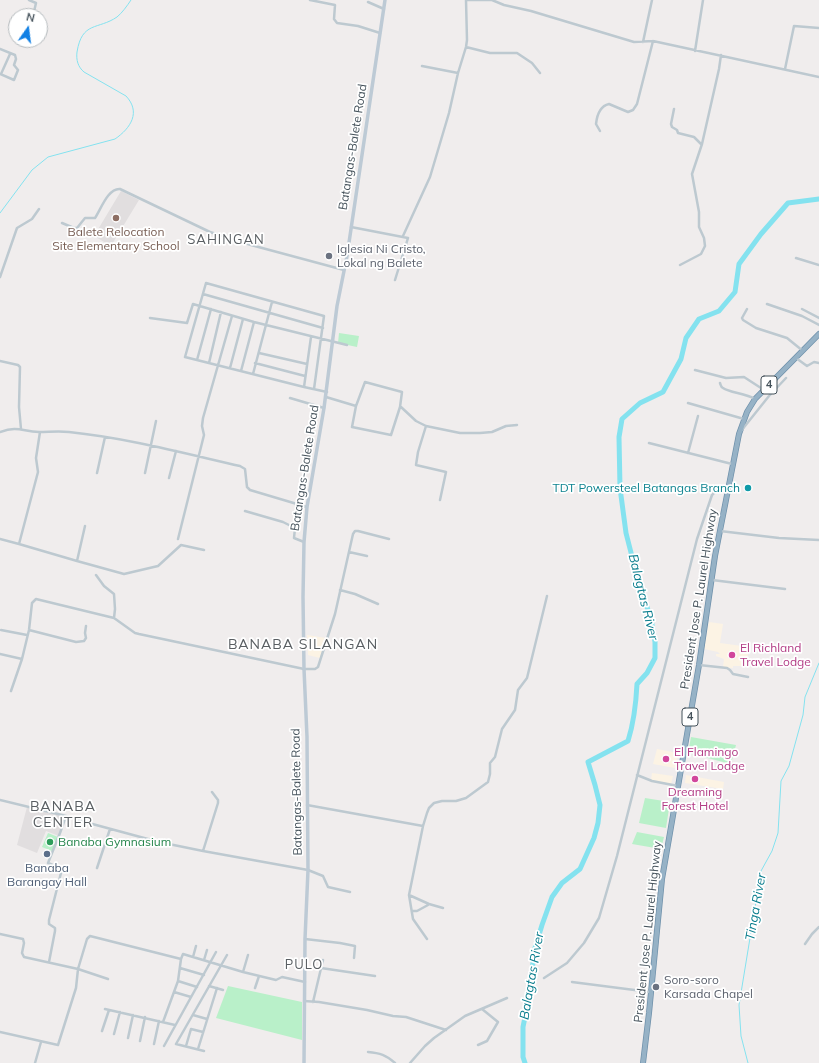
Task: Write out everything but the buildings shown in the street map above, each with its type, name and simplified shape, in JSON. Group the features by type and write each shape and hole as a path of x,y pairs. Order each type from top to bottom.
{"highway":[{"name":"President Jose P. Laurel Highway","path":"643,1063 662,879 699,665 720,531 738,434 755,399 819,334"}],"main road":[{"name":"Batangas-Balete Road","path":"304,1063 305,939 308,870 307,737 304,669 304,542 307,507 327,392 337,306 344,270 385,0"}],"street":[{"path":"29,0 36,3 35,8"},
{"path":"310,0 335,4 334,19 337,23 358,26 380,33"},
{"path":"403,236 430,177 449,113 466,48 466,0 492,0 504,5 531,11 634,42 653,41 819,77"},
{"path":"644,42 652,0"},
{"path":"695,51 703,0"},
{"path":"368,2 384,9"},
{"path":"785,69 794,26 819,28"},
{"path":"600,131 596,126 596,120 602,106 609,104 628,112 633,110 637,104 653,41"},
{"path":"466,48 490,53 517,54 532,63 540,73"},
{"path":"0,49 15,56 16,59 14,65 18,70 18,73 14,80 0,74 10,54"},
{"path":"680,265 701,254 705,246 704,238 699,227 699,212 692,174 702,144 721,55"},
{"path":"422,66 458,74"},
{"path":"674,108 671,124 672,127 677,130 678,133 694,137 702,144"},
{"path":"62,223 77,228 85,218 95,217 112,191 120,189 210,232 344,270"},
{"path":"0,276 17,228 32,219 39,210"},
{"path":"350,227 408,238 395,280"},
{"path":"796,258 819,265"},
{"path":"314,389 324,316 206,283 185,357 304,387 327,392"},
{"path":"203,294 323,328"},
{"path":"252,374 272,302"},
{"path":"150,318 187,323 193,304 321,340 347,345"},
{"path":"767,304 802,316 819,325"},
{"path":"197,360 211,309"},
{"path":"747,309 742,318 743,320 756,328 787,338 803,351"},
{"path":"802,309 819,318"},
{"path":"208,363 221,312"},
{"path":"178,539 204,435 202,418 219,365 232,316"},
{"path":"230,368 243,319"},
{"path":"241,371 254,322"},
{"path":"304,387 311,337"},
{"path":"259,353 307,364"},
{"path":"796,358 807,366 814,362 819,363"},
{"path":"0,362 19,366 21,429"},
{"path":"256,363 305,376"},
{"path":"695,370 726,378 744,377 764,390"},
{"path":"738,434 786,378"},
{"path":"364,382 402,392 400,407 392,435 352,426 356,406 364,382"},
{"path":"720,383 725,389 745,394 755,399"},
{"path":"326,397 356,406"},
{"path":"290,398 324,408"},
{"path":"688,403 744,420"},
{"path":"400,407 416,421 426,426 460,433 492,432 506,426 517,425"},
{"path":"688,453 698,416"},
{"path":"145,473 156,421"},
{"path":"426,426 418,452 416,465 446,472 440,500"},
{"path":"0,432 11,428 40,432 62,431 105,437 176,451 244,468 247,487 250,490 307,507"},
{"path":"19,544 38,472 36,458 40,432"},
{"path":"97,473 105,437"},
{"path":"649,443 732,464"},
{"path":"169,478 176,451"},
{"path":"544,978 567,963 584,943 599,918 617,856 697,539 712,495 717,490 728,490"},
{"path":"245,511 283,522 294,528 294,538 304,542"},
{"path":"78,561 85,526"},
{"path":"11,691 22,659 32,603 36,599 114,618 135,633 304,669 315,669 318,667 332,624 353,534 355,531 389,538"},
{"path":"720,531 778,538 819,540"},
{"path":"0,539 124,574 158,566 181,545 204,550"},
{"path":"348,552 367,556"},
{"path":"96,575 104,586 114,594 114,618"},
{"path":"712,580 784,589"},
{"path":"340,590 355,594 378,604"},
{"path":"427,938 413,920 409,895 423,826 429,808 434,803 442,801 456,801 466,798 488,782 490,763 495,757 502,729 515,710 518,690 527,678 546,596"},
{"path":"28,630 76,642 84,641 86,638 86,626"},
{"path":"1,630 27,635"},
{"path":"0,654 22,659"},
{"path":"699,665 728,668 733,674 748,677"},
{"path":"637,775 652,781 678,786"},
{"path":"203,851 218,803 218,800 212,792"},
{"path":"0,800 66,816 159,842 308,870 323,876 327,886 350,892"},
{"path":"307,805 423,826"},
{"path":"49,962 55,928 49,924 49,920 62,869 48,863 66,816"},
{"path":"97,868 110,829"},
{"path":"409,895 442,908"},
{"path":"412,911 417,911 429,904"},
{"path":"805,944 819,927"},
{"path":"0,939 1,934 23,939 24,943 22,953 24,957 78,969 108,979"},
{"path":"0,1032 56,1046 59,1044 76,988 78,969 86,939 90,936 181,959"},
{"path":"305,939 340,942 355,946 354,958"},
{"path":"193,957 196,946"},
{"path":"204,960 207,950"},
{"path":"164,1046 216,952"},
{"path":"163,1022 178,982 183,954 276,980 282,977 305,982"},
{"path":"243,972 248,954"},
{"path":"204,1051 176,1044 227,955"},
{"path":"313,1002 323,960"},
{"path":"180,968 204,974"},
{"path":"321,968 375,976"},
{"path":"255,988 259,976"},
{"path":"178,982 197,987"},
{"path":"572,982 651,992"},
{"path":"209,986 223,990"},
{"path":"198,1049 217,988"},
{"path":"174,992 191,997"},
{"path":"410,1063 425,1046 465,1016 507,998"},
{"path":"304,1001 406,1017 446,1030"},
{"path":"102,1031 107,1009 175,1025"},
{"path":"478,1045 487,1040 498,1022 482,1009"},
{"path":"114,1034 120,1012"},
{"path":"128,1038 133,1015"},
{"path":"193,1015 208,1019"},
{"path":"140,1040 145,1017"},
{"path":"154,1044 159,1021"},
{"path":"186,1046 191,1029 203,1032"},
{"path":"35,1063 41,1042"},
{"path":"368,1052 381,1053 395,1063"}],"shaded area":[{"name":"Balete Relocation Site Elementary School","path":"121,191 139,200 111,246 94,236"},
{"path":"709,622 723,624 720,643 749,647 746,666 733,666 733,668 723,667 724,659 716,656 716,654 720,654 718,652 704,649"},
{"path":"307,635 326,638 320,658 308,655"},
{"name":"El Flamingo Travel Lodge","path":"657,749 678,753 675,768 653,764"},
{"path":"652,773 673,776 671,784 651,780"},
{"name":"Dreaming Forest Hotel","path":"686,775 724,782 723,789 685,783"},
{"path":"27,807 65,817 59,836 46,831 37,853 17,845"}],"green space":[{"path":"339,333 359,336 357,347 338,343"},
{"path":"691,737 736,745 731,764 688,753"},
{"path":"645,798 670,802 666,828 639,823"},
{"path":"637,832 664,837 661,849 632,844"},
{"name":"Banaba Gymnasium","path":"48,833 58,837 52,851 42,847"},
{"path":"228,986 302,1002 302,1040 216,1018"}],"waterway":[{"path":"0,213 32,170 48,157 115,139 126,130 133,114 133,108 130,102 126,96 84,72 77,61 77,52 79,42 87,31 117,17 131,0"},
{"name":"Balagtas River","path":"525,1063 523,1057 523,1027 535,948 552,897 562,883 580,869 594,838 598,823 600,805 588,762 628,741 632,727 637,684 647,673 655,658 655,642 651,619 638,580 626,533 620,488 619,437 622,419 640,403 663,392 681,359 686,338 699,319 719,311 735,292 739,264 761,234 788,203 819,199"},
{"name":"Tinga River","path":"748,1063 741,1036 739,1005 761,871 772,851 778,833 781,781 789,766 803,715 805,697 819,663"}],"place":[{"name":"Balete Relocation Site Elementary School","path":"116,218"},
{"name":"Iglesia Ni Cristo, Lokal ng Balete","path":"329,256"},
{"name":"TDT Powersteel Batangas Branch","path":"748,488"},
{"name":"El Richland Travel Lodge","path":"732,655"},
{"name":"El Flamingo Travel Lodge","path":"666,759"},
{"name":"Dreaming Forest Hotel","path":"695,779"},
{"name":"Banaba Gymnasium","path":"50,842"},
{"name":"Banaba Barangay Hall","path":"47,854"},
{"name":"Soro-soro Karsada Chapel","path":"656,987"}],"district":[{"name":"SAHINGAN","path":"226,240"},
{"name":"BANABA SILANGAN","path":"303,645"},
{"name":"BANABA CENTER","path":"63,816"},
{"name":"PULO","path":"304,965"}]}
